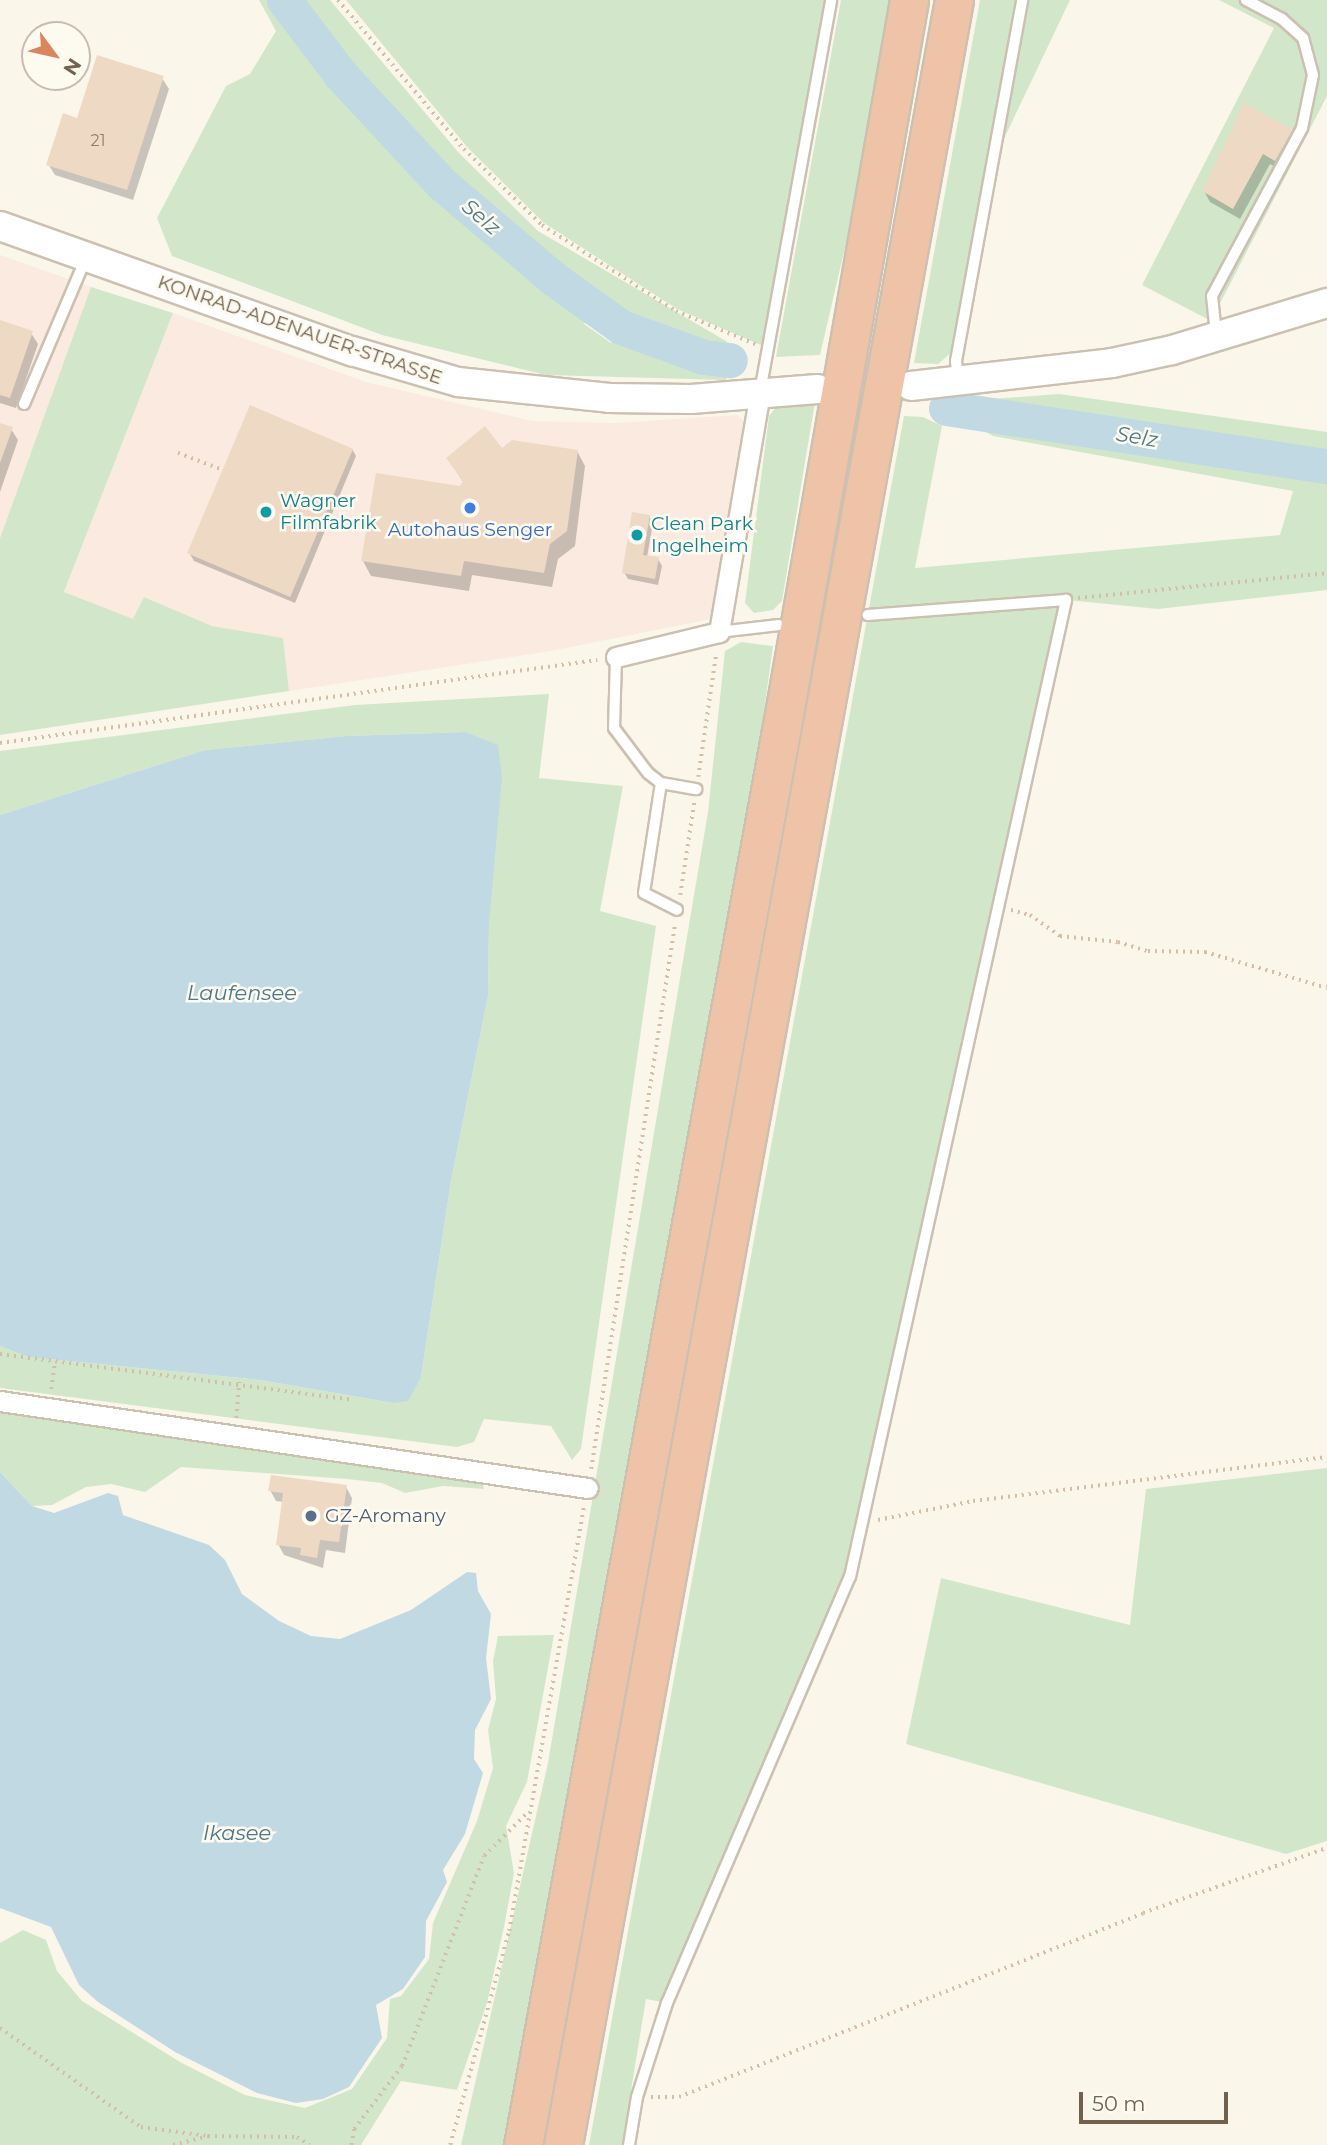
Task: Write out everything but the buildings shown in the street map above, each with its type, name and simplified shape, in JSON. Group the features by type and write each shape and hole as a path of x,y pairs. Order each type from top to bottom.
{"highway":[{"path":"523,2145 777,751 909,0"},
{"path":"563,2145 954,0"}],"main road":[{"name":"KONRAD-ADENAUER-STRASSE","path":"0,226 352,351 458,382 609,398 691,399 818,389"},
{"path":"911,386 1068,371 1216,336 1327,303"}],"street":[{"path":"616,657 719,632 760,392"},
{"path":"0,1401 588,1488"}],"lane":[{"path":"760,392 831,0"},
{"path":"958,382 956,361 1022,0"},
{"path":"1216,336 1212,296 1302,128 1313,75 1303,38 1282,19 1245,0"},
{"path":"23,404 86,257"},
{"path":"629,2145 638,2097 667,2003 850,1577 866,1522 995,909 1066,600 868,615"},
{"path":"719,632 779,625"},
{"path":"616,657 614,728 661,783 696,789"},
{"path":"661,783 644,893 677,910"}],"path":[{"path":"338,0 464,149 542,225 676,311 769,352"},
{"path":"178,453 223,470"},
{"path":"1066,600 1327,573"},
{"path":"450,2145 509,1931 588,1488 719,632"},
{"path":"0,743 616,657"},
{"path":"995,909 1030,915 1060,936 1118,942 1148,951 1205,952 1327,988"},
{"path":"0,1354 239,1381 354,1399"},
{"path":"50,1392 55,1362"},
{"path":"236,1416 239,1381"},
{"path":"866,1522 973,1501 1327,1457"},
{"path":"351,2145 354,2129 402,2066 484,1856 528,1813"},
{"path":"638,2097 679,2097 1143,1913 1327,1848"},
{"path":"0,2028 141,2127 208,2136 297,2137 310,2145"},
{"path":"173,2145 208,2136"}],"shaded area":[{"path":"0,255 91,287 0,538"},
{"path":"173,313 366,382 532,421 616,423 737,415 746,423 711,619 550,651 289,691 283,638 212,626 144,597 133,620 64,593"}],"green space":[{"path":"259,0 330,0 459,153 538,231 726,341 734,354 726,380 546,375 382,335 172,256 157,218 226,86 250,74 276,31","holes":["598,303 629,321 611,343 584,324"]},
{"path":"346,0 829,0 763,346 677,309 544,223 467,147"},
{"path":"841,0 894,0 865,162 820,355 776,357"},
{"path":"980,0 1016,0 952,352 938,364 914,363"},
{"path":"1027,0 1070,0 1001,145"},
{"path":"1219,0 1327,0 1327,96 1211,321 1142,285 1274,28"},
{"path":"91,287 173,313 64,592 133,619 144,597 212,626 283,638 289,691 0,735 0,538"},
{"path":"1059,394 1327,432 1327,590 1158,609 1067,600 850,1577 667,2003 646,1999 622,2145 589,2145 904,416 923,417 942,426 915,568 1280,535 1293,491 993,436 946,408 954,402"},
{"path":"815,402 782,601 773,610 754,613 745,603 769,416 778,405"},
{"path":"741,642 773,646 758,754 510,2145 461,2145 548,1763 708,812 725,651"},
{"path":"549,694 539,778 623,786 600,911 656,926 581,1449 572,1460 551,1426 484,1419 474,1442 457,1447 0,1388 0,1346 28,1357 260,1380 393,1403 421,1377 451,1181 488,996 489,924 465,732 346,736 205,750 0,815 0,751 355,705"},
{"path":"0,1408 480,1476 484,1489 443,1486 405,1493 382,1483 181,1467 145,1492 111,1484 86,1487 52,1505 32,1506 0,1472"},
{"path":"1327,1468 1327,1841 1286,1854 906,1744 941,1578 1130,1625 1146,1489"},
{"path":"554,1635 527,1782 506,1826 514,1873 504,1927 487,2003 457,2090 401,2081 361,2145 0,2145 0,1943 23,1930 46,1940 57,1971 82,2001 180,2062 245,2095 305,2108 352,2089 387,2038 390,1999 401,1996 429,1959 433,1923 477,1821 493,1768 488,1730 496,1699 493,1661 498,1636"}],"water":[{"name":"Laufensee","path":"465,732 498,745 502,777 489,924 488,996 451,1181 421,1377 408,1401 393,1403 260,1380 28,1357 0,1346 0,815 205,750 346,736"},
{"name":"Ikasee","path":"0,1472 32,1506 54,1513 108,1493 118,1496 123,1515 209,1545 225,1560 242,1594 279,1621 311,1636 340,1639 411,1610 467,1572 476,1573 478,1591 491,1614 486,1658 491,1699 475,1730 474,1759 483,1773 465,1834 443,1870 447,1882 426,1921 425,1957 403,1989 376,2005 382,2038 349,2087 323,2099 296,2103 257,2093 175,2052 98,2002 79,1985 51,1927 0,1908"}],"waterway":[{"name":"Selz","path":"284,0 341,75 442,184 554,279 621,327 704,357 730,360"},
{"name":"Selz","path":"946,408 1327,466"}],"place":[{"name":"Autohaus Senger","path":"470,508"},
{"name":"Wagner Filmfabrik","path":"266,512"},
{"name":"Clean Park Ingelheim","path":"637,535"},
{"name":"GZ-Aromany","path":"311,1516"}]}
